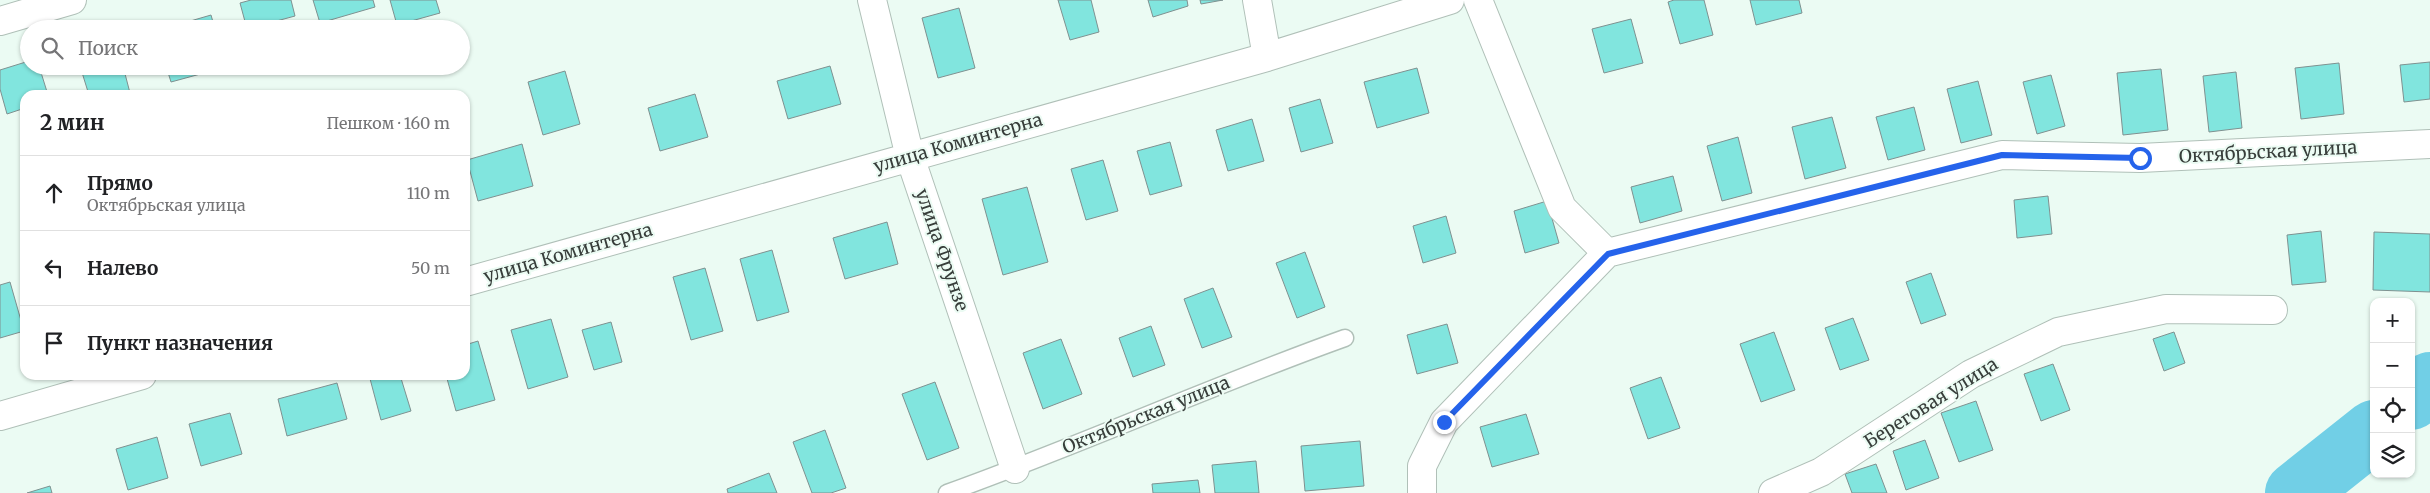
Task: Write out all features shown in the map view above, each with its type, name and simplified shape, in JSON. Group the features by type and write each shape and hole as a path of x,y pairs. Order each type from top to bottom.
{"street":[{"path":"0,21 72,0"},
{"name":"улица Фрунзе","path":"872,0 910,156 1015,468"},
{"path":"1257,0 1267,57"},
{"name":"улица Коминтерна","path":"470,281 1267,57 1450,0"},
{"path":"1422,493 1422,466 1444,422 1608,254 1562,208 1478,0"},
{"name":"Октябрьская улица","path":"1608,254 2002,155 2140,158 2430,144"},
{"name":"Береговая улица","path":"1773,493 1821,472 1971,374 2058,332 2166,309 2273,310"},
{"path":"0,416 125,380"}],"lane":[{"name":"Октябрьская улица","path":"947,493 1015,468 1251,372 1345,338"}],"building":[{"path":"251,0 291,0 295,16 280,20 245,20 240,3"},
{"path":"313,0 373,0 375,7 330,20 319,20"},
{"path":"390,0 436,0 440,13 415,20 396,20"},
{"path":"1058,0 1091,0 1099,32 1070,40"},
{"path":"1148,0 1187,0 1188,6 1153,17"},
{"path":"1200,0 1223,0 1201,4"},
{"path":"1674,0 1704,0 1713,35 1680,44 1668,2"},
{"path":"1750,0 1799,0 1802,13 1756,25"},
{"path":"959,8 975,68 938,78 922,18"},
{"path":"211,15 212,20 194,20"},
{"path":"1631,19 1643,63 1604,73 1592,29"},
{"path":"2430,62 2430,99 2404,102 2400,65"},
{"path":"2339,63 2344,114 2301,119 2295,68"},
{"path":"20,64 20,75 42,75 46,90 20,90 20,110 7,114 0,89 0,70"},
{"path":"830,66 841,104 788,119 777,81"},
{"path":"1417,68 1429,113 1377,128 1364,82"},
{"path":"2161,69 2168,130 2123,135 2117,73"},
{"path":"565,71 580,124 543,135 528,82"},
{"path":"2236,72 2242,128 2209,132 2203,76"},
{"path":"83,75 125,75 129,90 87,90"},
{"path":"169,75 197,75 171,82"},
{"path":"2051,75 2065,126 2037,134 2023,82"},
{"path":"1978,81 1992,135 1961,143 1947,89"},
{"path":"695,94 708,137 660,151 648,108"},
{"path":"1320,99 1333,143 1301,152 1289,108"},
{"path":"1914,107 1925,150 1888,160 1876,117"},
{"path":"1832,117 1846,168 1805,179 1792,127"},
{"path":"1252,119 1264,161 1228,171 1216,130"},
{"path":"1738,137 1752,193 1722,201 1707,146"},
{"path":"1170,142 1182,186 1150,195 1137,151"},
{"path":"522,144 533,186 478,201 470,171 470,159"},
{"path":"1103,160 1118,211 1086,220 1071,169"},
{"path":"1673,176 1682,211 1640,223 1631,187"},
{"path":"1027,187 1048,262 1003,275 982,199"},
{"path":"2048,196 2052,234 2017,238 2014,200"},
{"path":"1547,201 1559,243 1525,253 1514,211"},
{"path":"1446,216 1456,253 1423,263 1413,226"},
{"path":"887,222 898,264 845,279 833,238"},
{"path":"2321,231 2326,282 2292,285 2287,235"},
{"path":"2374,232 2430,234 2430,292 2373,290"},
{"path":"772,250 789,312 757,321 740,259"},
{"path":"1305,252 1325,307 1297,318 1276,263"},
{"path":"705,268 723,331 691,340 673,277"},
{"path":"1931,273 1946,315 1921,324 1906,282"},
{"path":"10,282 20,317 20,332 0,338 0,285"},
{"path":"1213,288 1232,337 1202,348 1184,299"},
{"path":"1853,318 1869,360 1840,370 1825,328"},
{"path":"551,319 568,377 528,389 511,330"},
{"path":"611,322 622,362 594,370 582,330"},
{"path":"1447,324 1458,363 1417,374 1407,335"},
{"path":"1151,326 1165,365 1133,377 1119,338"},
{"path":"1774,332 1795,390 1761,402 1740,344"},
{"path":"2174,332 2185,363 2164,371 2153,339"},
{"path":"1061,339 1082,394 1043,409 1023,353"},
{"path":"478,341 495,400 456,411 447,380 470,380 470,343"},
{"path":"2053,364 2070,410 2041,421 2024,374"},
{"path":"1661,377 1680,428 1648,439 1630,388"},
{"path":"370,380 402,380 411,411 381,420"},
{"path":"935,382 959,448 927,460 902,394"},
{"path":"337,383 347,419 287,436 278,399"},
{"path":"1976,401 1993,450 1959,462 1941,413"},
{"path":"230,413 242,454 201,466 189,424"},
{"path":"1526,414 1539,454 1492,467 1480,427"},
{"path":"825,430 846,488 831,493 812,493 793,442"},
{"path":"157,437 168,478 128,490 116,449"},
{"path":"1925,440 1939,478 1906,490 1893,451"},
{"path":"1360,441 1364,486 1305,491 1301,446"},
{"path":"1256,461 1259,493 1215,493 1212,465"},
{"path":"1876,464 1887,493 1852,493 1845,474"},
{"path":"769,473 777,493 728,493 727,489"},
{"path":"1198,480 1200,493 1153,493 1152,484"},
{"path":"50,486 52,493 27,493"}],"waterway":[{"path":"2415,396 2430,383"},
{"path":"2296,493 2371,433"}],"route":[{"path":"1444,422 1608,254 2002,155 2140,158"}]}
